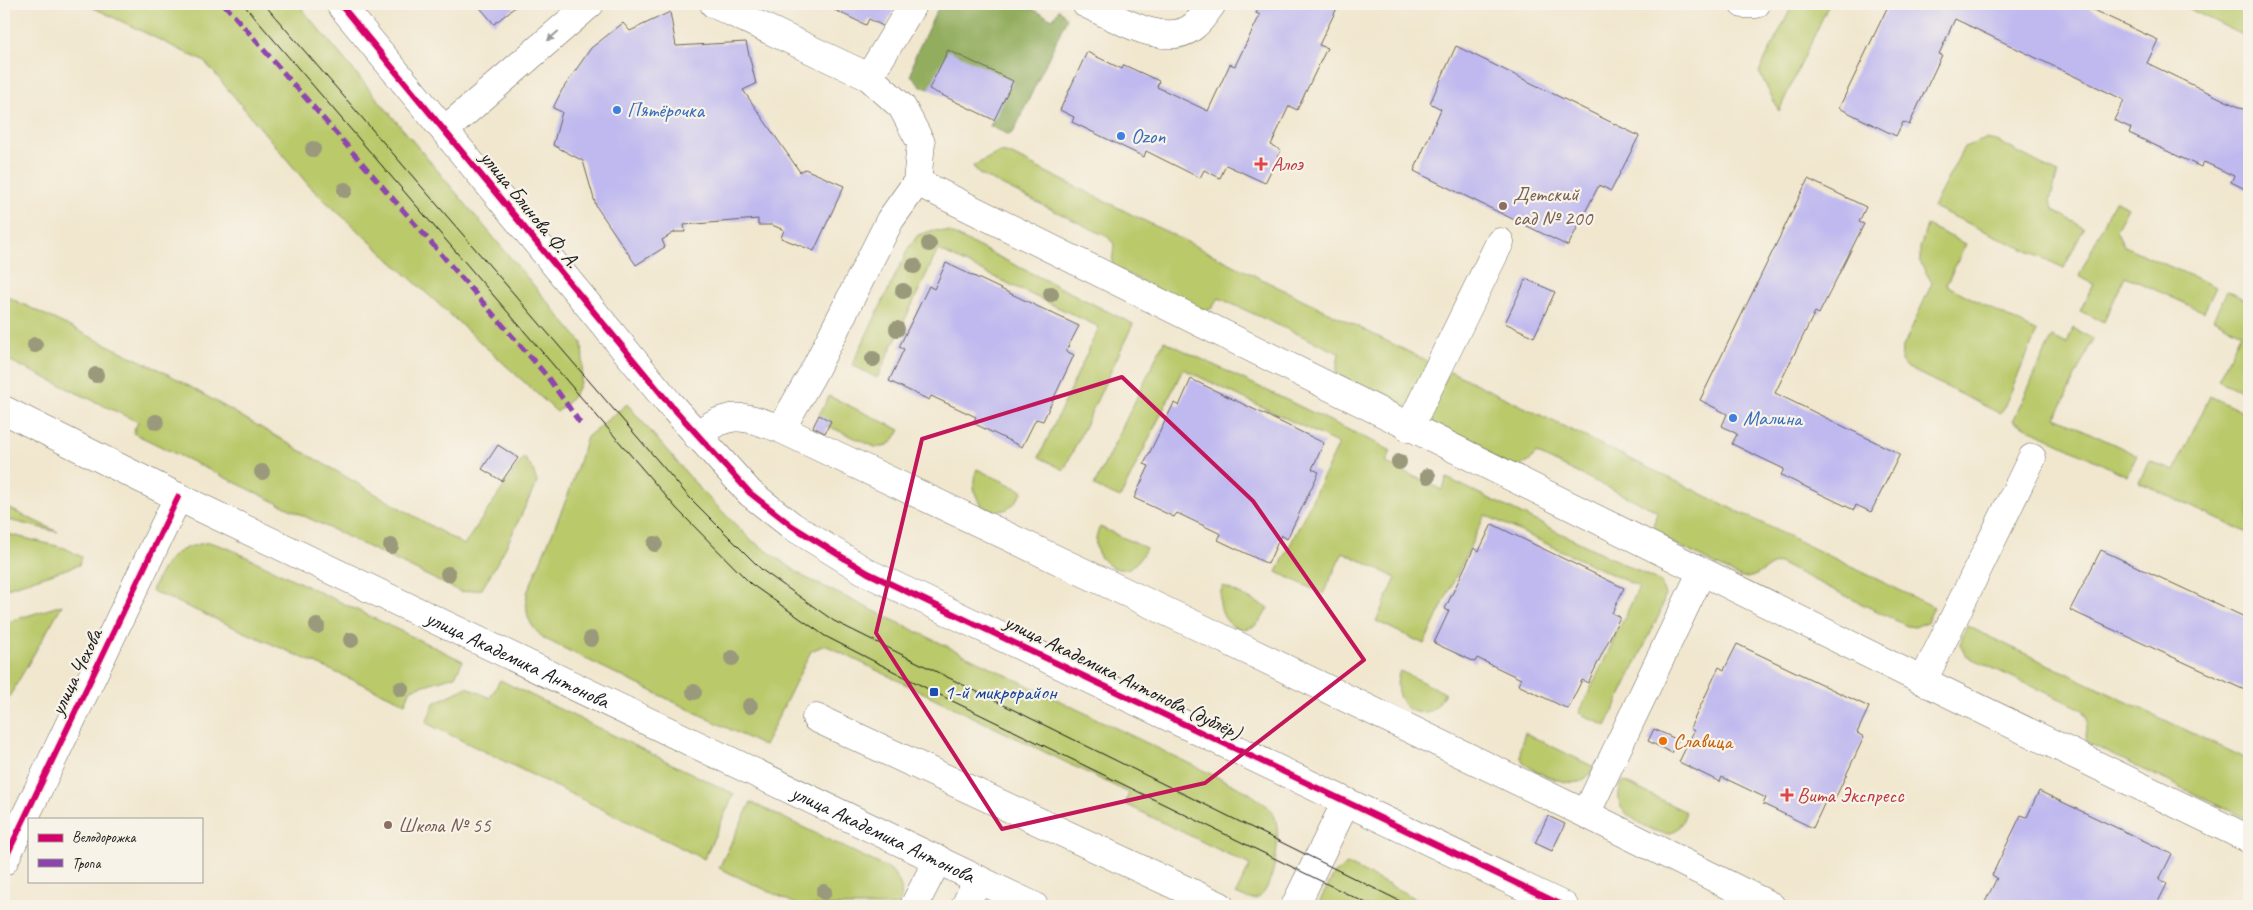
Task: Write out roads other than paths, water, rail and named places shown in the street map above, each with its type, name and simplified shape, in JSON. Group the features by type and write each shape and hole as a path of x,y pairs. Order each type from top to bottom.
{"street":[{"name":"улица Блинова Ф. А.","path":"340,4 696,434"},
{"path":"445,130 590,4"},
{"path":"714,4 868,77 902,107 921,143 917,182 890,220 814,371 781,429"},
{"path":"868,77 913,4"},
{"path":"1086,4 1161,35 1178,33 1194,27 1212,4"},
{"path":"1743,4 1756,4"},
{"path":"917,182 1409,428 2249,839"},
{"path":"1409,428 1500,242"},
{"name":"улица Академика Антонова","path":"4,410 178,497 1034,906"},
{"path":"696,434 718,420 746,416 781,429 1197,626 1586,814 1771,906"},
{"name":"улица Академика Антонова (дублёр)","path":"696,434 750,493 792,526 868,573 1564,906"},
{"path":"1923,681 2032,458"},
{"name":"улица Чехова","path":"4,861 178,497"},
{"path":"1586,814 1702,571"},
{"path":"816,718 1220,906"},
{"path":"1295,906 1346,802"},
{"path":"914,906 938,859"},
{"path":"965,906 978,879"}],"tram line":[{"path":"243,4 677,509 751,584 825,636 934,692 1372,906"},
{"path":"264,4 690,498 762,570 834,621 1410,906"}],"place":[{"name":"Пятёрочка","path":"617,110"},
{"name":"Ozon","path":"1121,136"},
{"name":"Алоэ","path":"1261,164"},
{"name":"Детский сад № 200","path":"1503,206"},
{"name":"Малина","path":"1733,418"},
{"name":"1-й микрорайон","path":"934,692"},
{"name":"Славица","path":"1663,741"},
{"name":"Вита Экспресс","path":"1787,795"},
{"name":"Школа № 55","path":"388,825"}]}
